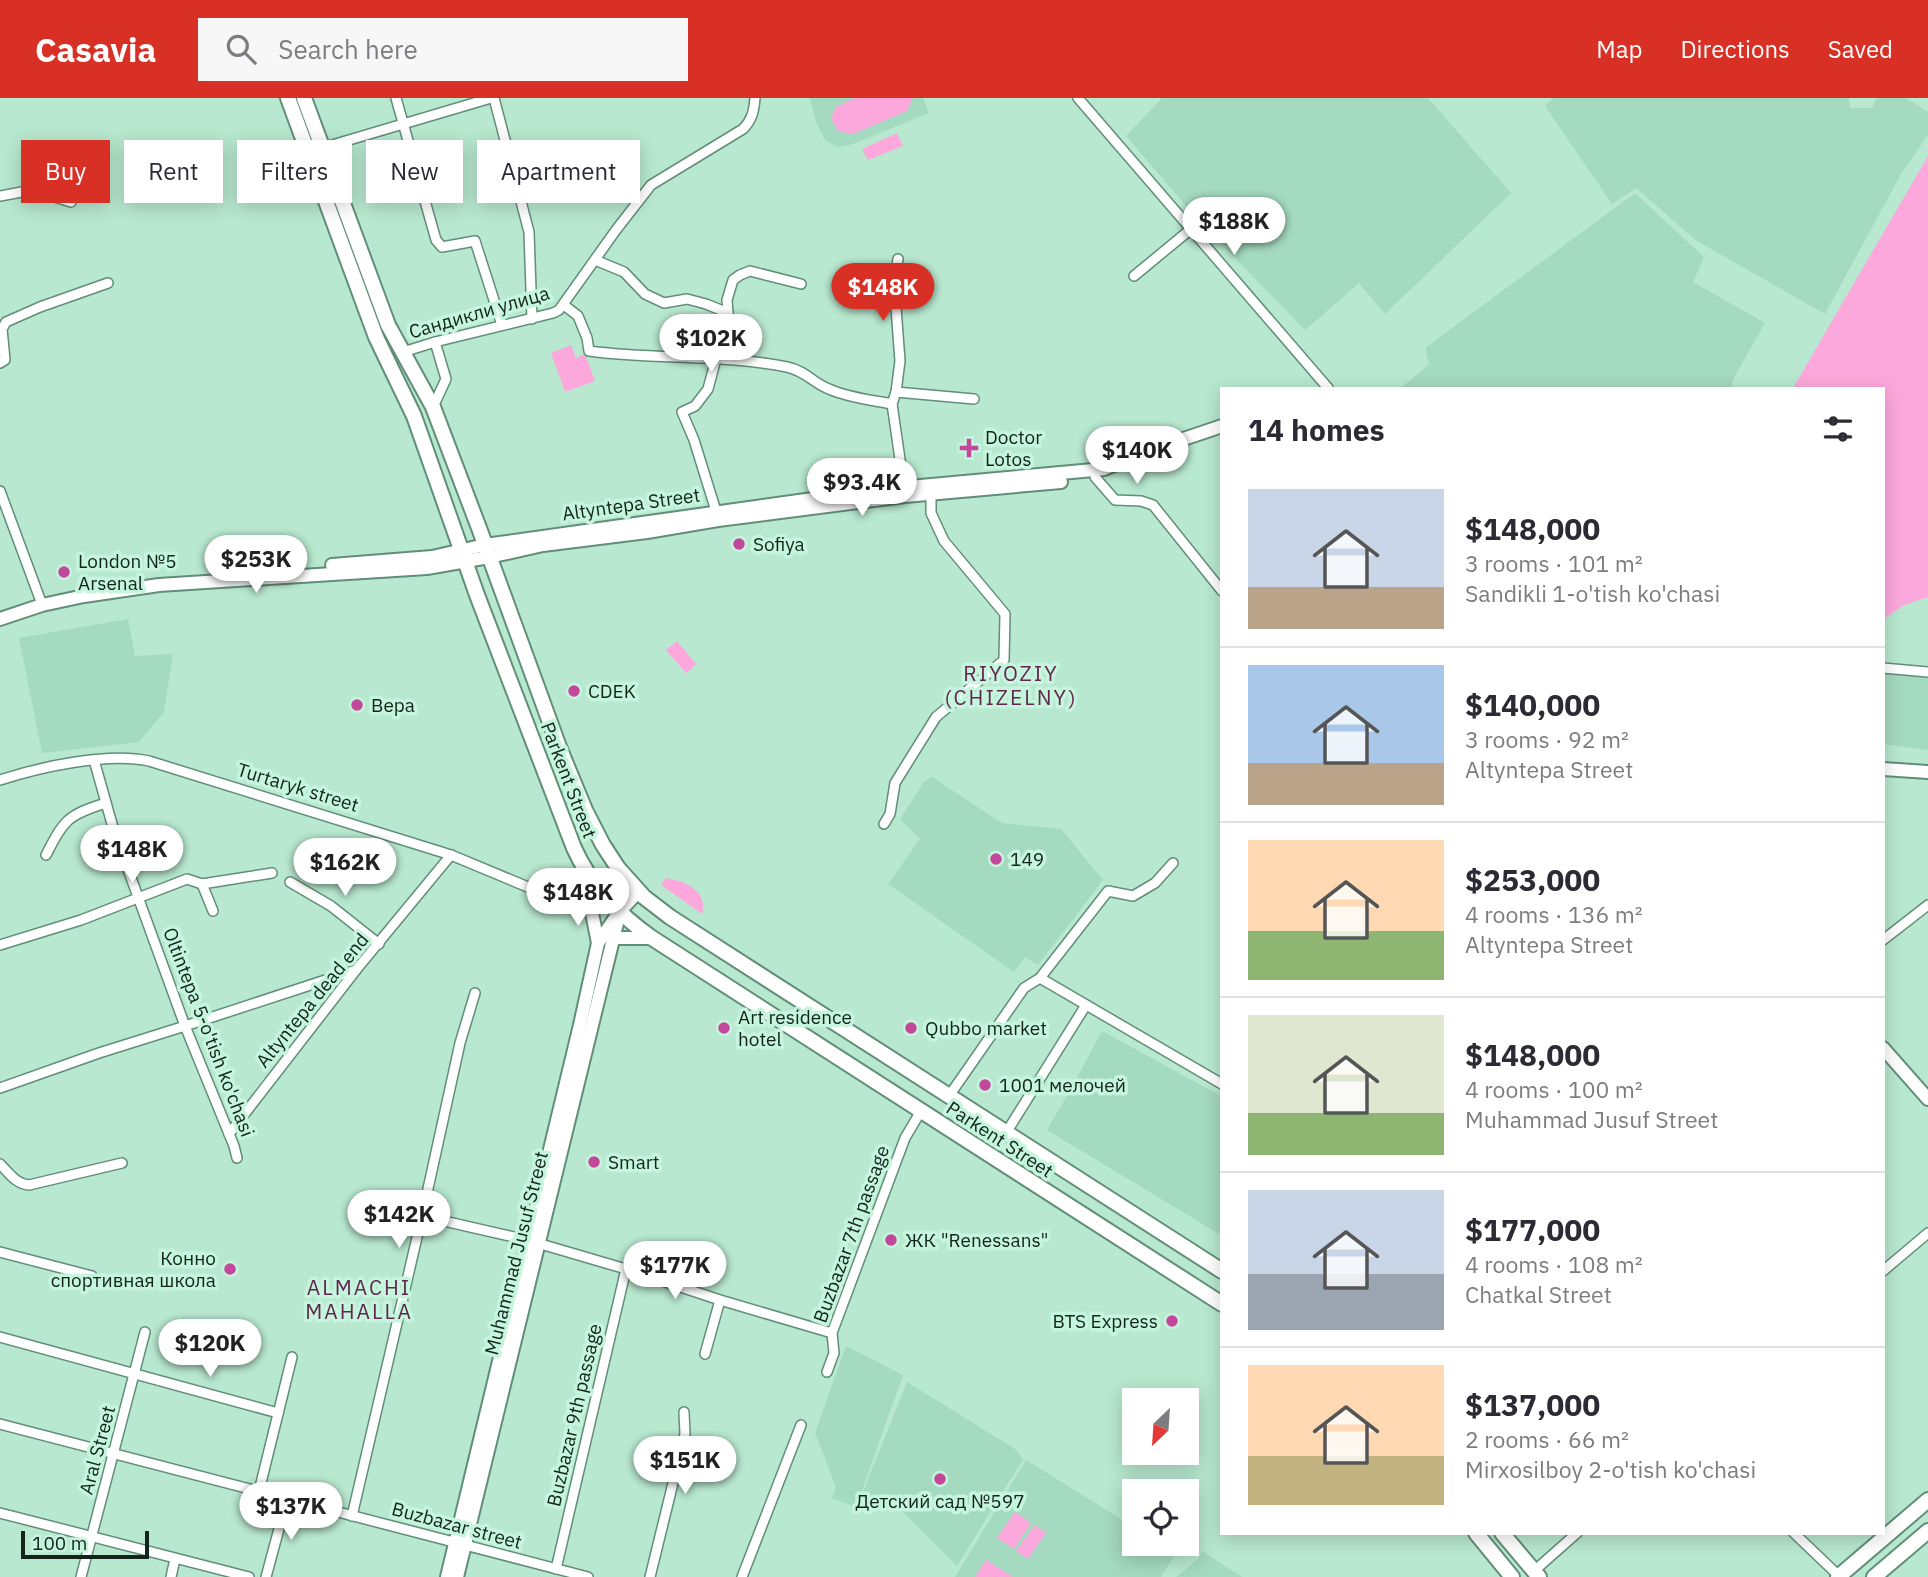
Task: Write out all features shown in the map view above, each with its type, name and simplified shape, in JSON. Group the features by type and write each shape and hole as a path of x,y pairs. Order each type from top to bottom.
{"main road":[{"name":"Parkent Street","path":"288,98 376,337 414,416 574,848 587,874 619,912 652,938 1220,1303"},
{"name":"Parkent Street","path":"303,98 319,140"},
{"name":"Parkent Street","path":"343,203 388,325 433,407 585,810 611,857 638,892 670,918 1220,1270"},
{"path":"1839,1576 1928,1500"},
{"path":"1874,1577 1928,1531"},
{"path":"1478,1535 1512,1577"},
{"path":"1504,1535 1536,1574"}],"street":[{"path":"396,98 436,240 442,247 475,241 502,325"},
{"path":"348,140 493,98 529,232 532,319"},
{"name":"Сандикли улица","path":"403,352 553,313 564,305 651,185 743,129 750,122 755,98"},
{"path":"1078,98 1327,387"},
{"path":"0,196 21,192"},
{"path":"1134,276 1191,229"},
{"path":"898,259 894,281 900,361 892,404 904,487"},
{"path":"595,260 624,272 645,295 664,303 687,299 728,313"},
{"path":"717,516 694,440 682,412 695,407 708,390 728,313 727,299 733,280 750,271 801,285"},
{"path":"0,363 5,359 2,329 6,322 108,283"},
{"name":"Сандикли улица","path":"564,305 578,316 589,351 619,355 716,359 789,367 804,372 832,391 892,404"},
{"path":"433,407 446,379 435,342"},
{"path":"896,391 974,399"},
{"name":"Altyntepa Street","path":"717,516 931,489 1100,473 1220,427"},
{"name":"Altyntepa Street","path":"1141,457 1220,433"},
{"path":"1100,473 1115,500 1141,501 1153,505 1220,589"},
{"name":"Altyntepa Street","path":"41,602 82,590 464,556 904,487 931,489"},
{"path":"884,824 890,814 895,783 936,718 1004,660 1005,614 944,541 931,513 931,489"},
{"path":"0,491 41,602"},
{"path":"0,612 41,602"},
{"path":"0,619 41,602"},
{"path":"1885,668 1928,672"},
{"name":"Turtaryk street","path":"0,780 22,773 94,760 132,758 149,761 451,855 571,905 619,912"},
{"name":"Oltintepa 5-o'tish ko'chasi","path":"94,760 114,831 185,1027 237,1158"},
{"path":"1885,769 1928,772"},
{"path":"46,855 61,827 71,818 80,811 106,803"},
{"name":"Altyntepa dead end","path":"229,1134 356,970 451,855"},
{"path":"949,1096 1024,988 1040,978 1108,891 1133,897 1155,883 1173,863"},
{"path":"0,945 81,920 187,878 202,884 272,873"},
{"name":"Muhammad Jusuf Street","path":"587,874 598,943"},
{"path":"290,882 331,906 379,944"},
{"path":"202,884 212,911"},
{"path":"619,912 638,892"},
{"path":"1885,938 1928,905"},
{"name":"Muhammad Jusuf Street","path":"447,1577 459,1543 533,1242 619,912"},
{"name":"Muhammad Jusuf Street","path":"533,1242 598,943 619,912"},
{"path":"614,939 652,938"},
{"path":"0,1088 356,970"},
{"path":"1040,978 1220,1083"},
{"path":"352,1516 460,1043 475,993"},
{"path":"1006,1133 1086,1005"},
{"path":"1885,1050 1928,1099"},
{"name":"Buzbazar 7th passage","path":"827,1371 834,1353 832,1333 905,1138 921,1111"},
{"path":"0,1164 16,1181 29,1185 122,1163"},
{"path":"422,1216 533,1242 832,1333"},
{"path":"1885,1269 1928,1233"},
{"path":"0,1252 92,1276"},
{"name":"Buzbazar 9th passage","path":"556,1569 626,1269"},
{"path":"705,1354 720,1300"},
{"name":"Aral Street","path":"81,1577 145,1332"},
{"path":"0,1337 278,1413"},
{"path":"258,1491 292,1357"},
{"path":"650,1577 685,1434 684,1412"},
{"name":"Buzbazar street","path":"0,1424 588,1577"},
{"path":"742,1577 801,1425"},
{"path":"266,1577 287,1499"},
{"path":"0,1513 249,1577"},
{"path":"1536,1574 1575,1535"},
{"path":"1796,1535 1839,1576"},
{"name":"Muhammad Jusuf Street","path":"457,1577 459,1543"},
{"path":"171,1577 175,1559"}],"shaded area":[{"path":"810,98 923,98 929,113 850,145 838,147 825,140 816,122"},
{"path":"855,98 913,98 907,111 853,134 838,131 831,118 836,107"},
{"path":"1162,98 1428,98 1511,193 1385,314 1359,283 1305,330 1198,220 1126,136"},
{"path":"1554,98 1849,98 1850,108 1872,108 1877,98 1906,98 1928,112 1928,135 1901,174 1825,314 1697,241 1636,188 1612,204 1545,106"},
{"path":"897,133 903,146 868,160 862,149"},
{"path":"1928,156 1928,597 1904,605 1885,618 1885,387 1794,387"},
{"path":"1635,193 1704,257 1693,282 1765,323 1732,381 1733,387 1402,387 1429,364 1425,348"},
{"path":"571,345 576,358 585,354 595,381 565,392 551,353"},
{"path":"128,619 135,656 173,654 164,712 139,742 42,753 19,638"},
{"path":"677,641 696,664 686,673 666,650"},
{"path":"1885,671 1928,672 1928,750 1885,744"},
{"name":"149","path":"932,777 1002,823 1061,829 1103,880 1038,965 1025,957 1014,972 888,884 920,839 900,819 924,782"},
{"path":"666,878 688,885 699,893 703,906 702,914 661,885"},
{"path":"1102,1031 1220,1095 1220,1234 1047,1130"},
{"path":"846,1346 903,1375 856,1507 832,1498 836,1487 815,1433"},
{"name":"Детский сад №597","path":"907,1382 1015,1449 1023,1459 957,1566 904,1513 860,1499"},
{"path":"1026,1460 1122,1520 1122,1556 1174,1556 1161,1577 955,1577"},
{"path":"1015,1512 1031,1523 1014,1549 997,1538"},
{"path":"1035,1525 1046,1533 1028,1559 1016,1551"},
{"path":"1202,1551 1242,1577 1176,1577 1198,1559"},
{"path":"986,1560 1013,1577 975,1577"}],"place":[{"name":"Doctor Lotos","path":"969,448"},
{"name":"Sofiya","path":"739,544"},
{"name":"London №5 Arsenal","path":"64,572"},
{"name":"CDEK","path":"574,691"},
{"name":"Вера","path":"357,705"},
{"name":"149","path":"996,859"},
{"name":"Art residence hotel","path":"724,1028"},
{"name":"Qubbo market","path":"911,1028"},
{"name":"1001 мелочей","path":"985,1085"},
{"name":"Smart","path":"594,1162"},
{"name":"ЖК \"Renessans\"","path":"891,1240"},
{"name":"Конно спортивная школа","path":"230,1269"},
{"name":"BTS Express","path":"1172,1321"},
{"name":"Детский сад №597","path":"940,1479"}],"district":[{"name":"RIYOZIY (CHIZELNY)","path":"1011,686"},
{"name":"ALMACHI MAHALLA","path":"359,1300"}]}
